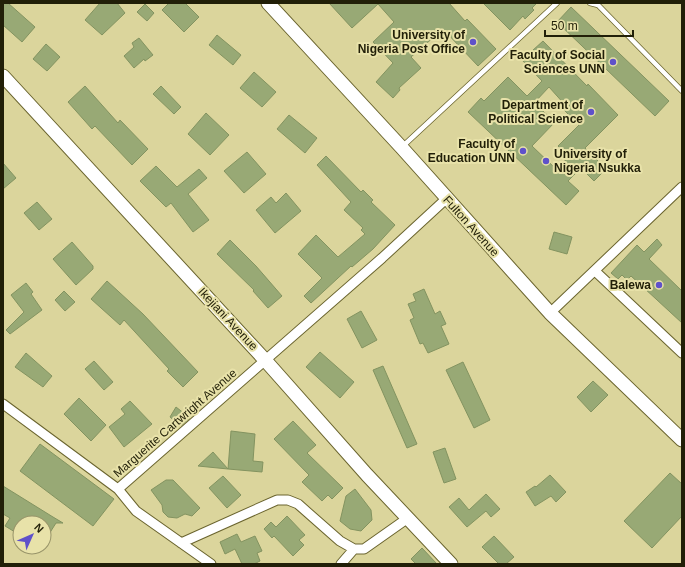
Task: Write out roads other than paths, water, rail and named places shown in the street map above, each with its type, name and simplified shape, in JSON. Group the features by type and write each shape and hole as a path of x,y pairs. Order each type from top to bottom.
{"street":[{"name":"Fulton Avenue","path":"268,3 402,148 446,199 550,313 682,440"},
{"name":"Ikejiani Avenue","path":"3,76 265,360 367,475 451,564"},
{"path":"550,313 682,187"},
{"name":"Marguerite Cartwright Avenue","path":"3,404 118,489 382,258 446,199"},
{"path":"595,271 682,353"},
{"path":"118,489 136,511 211,564"},
{"path":"181,543 277,500 288,500 298,504 340,542 354,549 364,549 408,518"},
{"path":"341,564 354,549"}],"lane":[{"path":"402,148 557,3"},
{"path":"590,3 598,5 682,91"}],"place":[{"name":"University of Nigeria Post Office","path":"473,42"},
{"name":"Faculty of Social Sciences UNN","path":"613,62"},
{"name":"Department of Political Science","path":"591,112"},
{"name":"Faculty of Education UNN","path":"523,151"},
{"name":"University of Nigeria Nsukka","path":"546,161"},
{"name":"Balewa","path":"659,285"}]}
